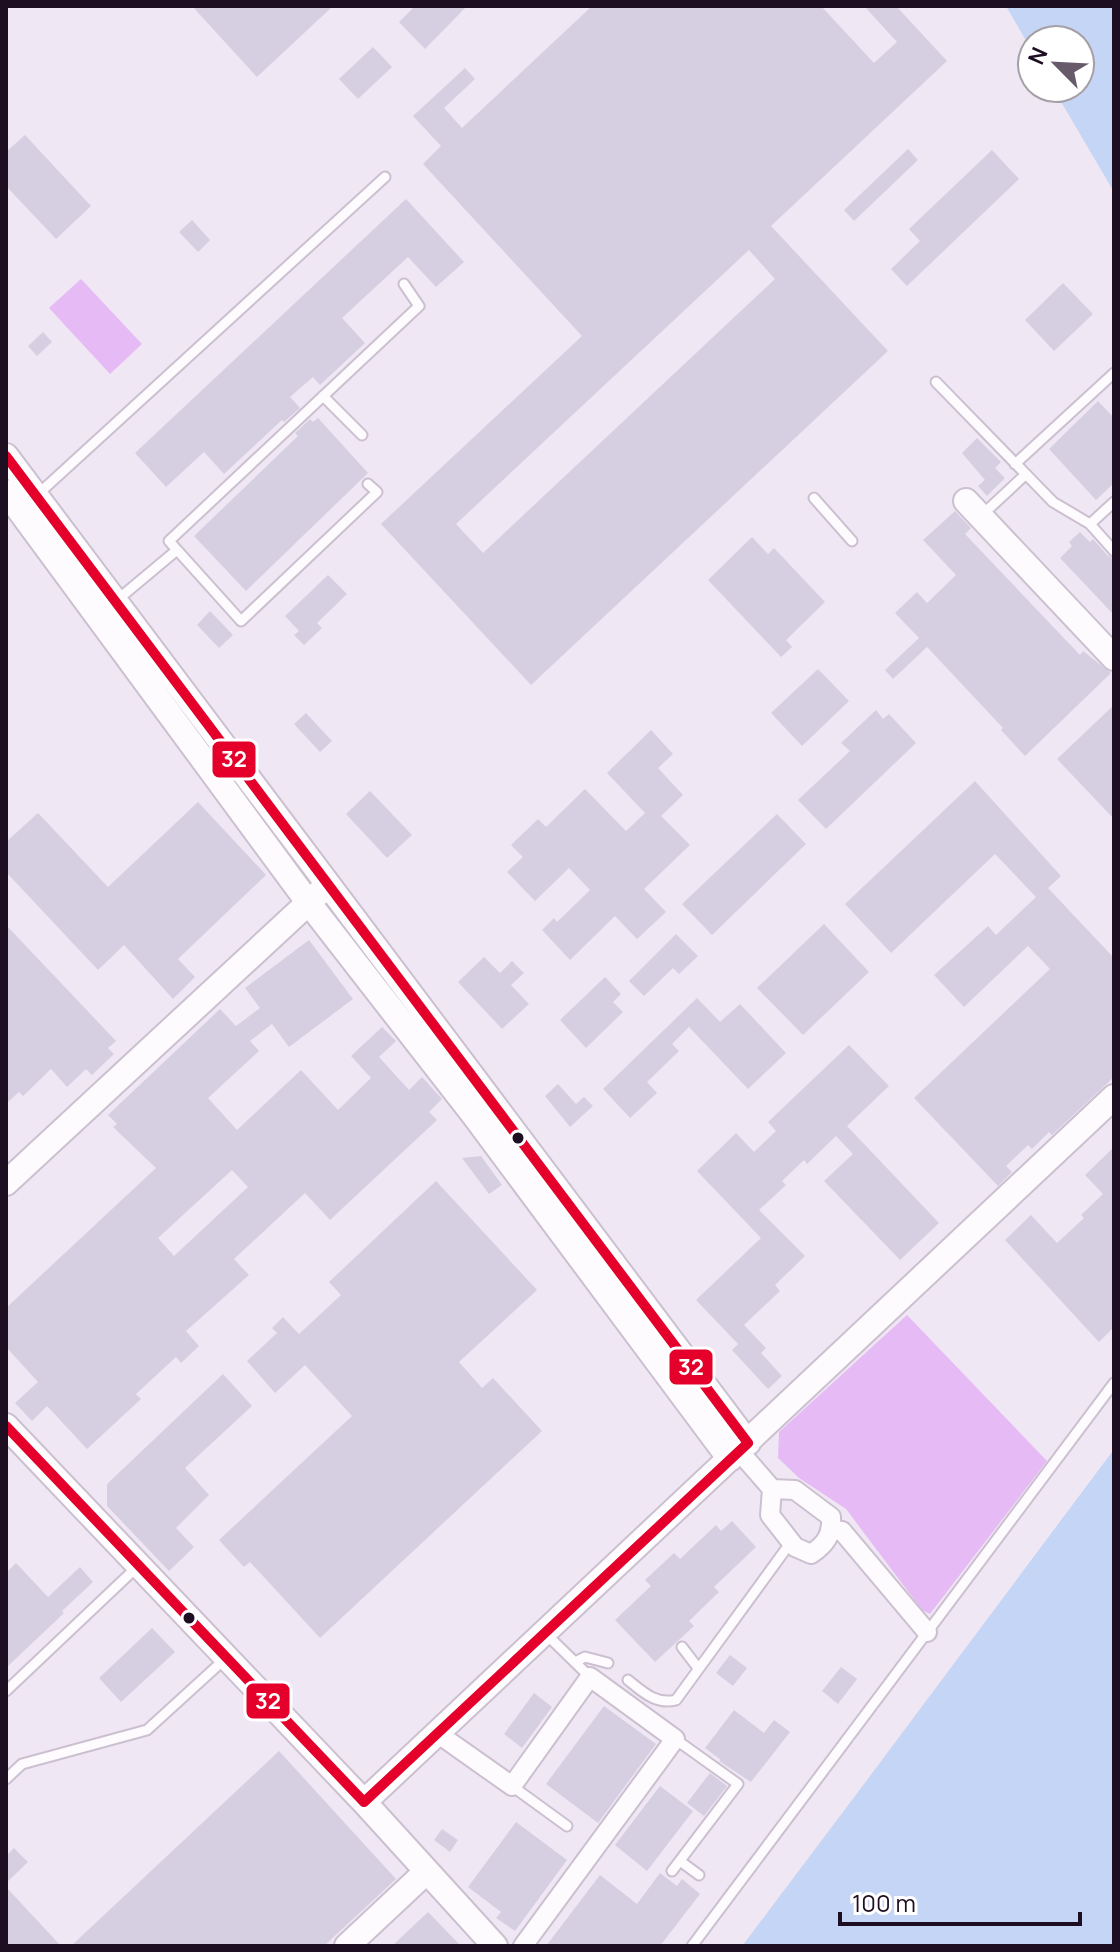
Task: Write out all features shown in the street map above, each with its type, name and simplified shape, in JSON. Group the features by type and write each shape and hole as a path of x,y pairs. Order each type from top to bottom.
{"street":[{"path":"6,456 18,497 80,593 318,894 739,1451 772,1489 770,1515 795,1547 811,1554 824,1545 832,1530 831,1517 795,1490 772,1489"},
{"path":"18,497 115,602 318,894"},
{"path":"974,508 1114,658"},
{"path":"6,1183 318,894"},
{"path":"364,1802 1114,1097"},
{"path":"6,1426 364,1802 495,1946"},
{"path":"832,1530 842,1531 850,1539 927,1632"},
{"path":"437,1733 512,1786 590,1677 675,1739 523,1946"},
{"path":"347,1946 426,1872"}],"lane":[{"path":"18,497 385,177"},
{"path":"368,484 377,492 241,621 169,541 419,306 404,284"},
{"path":"1015,464 1114,373"},
{"path":"936,382 1053,502 1090,524 1114,551"},
{"path":"323,396 362,435"},
{"path":"974,508 1025,475"},
{"path":"814,498 852,541"},
{"path":"1090,524 1114,502"},
{"path":"80,593 98,603 115,602 177,550"},
{"path":"115,602 110,624 115,640"},
{"path":"692,1946 1114,1383"},
{"path":"628,1680 653,1699 665,1703 676,1700 791,1542"},
{"path":"6,1691 139,1566"},
{"path":"545,1633 590,1677"},
{"path":"682,1647 698,1668"},
{"path":"575,1662 585,1657 608,1663"},
{"path":"6,1779 22,1764 147,1730 226,1658"},
{"path":"672,1871 738,1784 675,1739"},
{"path":"512,1786 567,1826"},
{"path":"680,1861 699,1875"}],"shaded area":[{"path":"81,279 142,344 110,374 49,308"},
{"path":"907,1315 1047,1461 930,1614 922,1610 846,1509 799,1478 778,1458 779,1432"}],"water":[{"path":"1006,6 1114,6 1114,192 1062,104 1096,104 1096,24 1016,24"},
{"path":"1114,1449 1114,1946 742,1946"}],"pier":[{"path":"1114,1445 864,1784 742,1946 738,1946"}],"building":[{"path":"192,6 333,6 257,77"},
{"path":"415,6 467,6 425,49 399,22"},
{"path":"592,6 821,6 874,63 897,42 864,6 896,6 947,61 771,226 888,351 531,685 381,524 582,336 423,164 441,146 413,116 465,68 475,79 444,108 462,128","holes":["749,250 775,279 483,553 456,524"]},
{"path":"373,47 392,67 358,99 339,79"},
{"path":"25,135 91,206 56,239 6,186 6,152"},
{"path":"908,149 918,160 854,221 844,210"},
{"path":"992,150 1019,179 907,286 891,269 920,241 909,229"},
{"path":"406,199 464,262 436,287 408,257 342,318 365,343 320,385 313,377 290,397 300,408 284,422 282,420 224,474 204,452 166,487 135,453"},
{"path":"192,220 210,240 198,252 179,232"},
{"path":"1063,283 1093,314 1054,351 1025,320"},
{"path":"43,332 52,342 37,356 28,346"},
{"path":"1098,401 1114,418 1114,483 1096,500 1049,449"},
{"path":"318,418 368,473 246,591 194,536 298,436 295,433 310,419 313,422"},
{"path":"977,438 1001,462 995,468 1005,478 987,496 978,486 985,480 962,453"},
{"path":"955,511 971,528 965,534 1080,655 1083,651 1111,673 1025,756 927,647 893,679 885,670 919,638 895,613 917,592 927,603 956,575 923,540"},
{"path":"1080,532 1114,558 1114,615 1060,558 1072,546 1069,542"},
{"path":"752,537 768,554 774,548 825,602 786,640 792,647 781,657 708,580"},
{"path":"328,575 347,594 317,623 322,628 304,645 294,635 299,631 285,616"},
{"path":"210,611 233,635 219,648 197,625"},
{"path":"818,669 849,701 802,746 771,713"},
{"path":"1114,705 1114,819 1057,759"},
{"path":"876,710 883,719 889,714 916,743 826,829 798,800 850,751 841,743"},
{"path":"306,713 332,741 320,752 294,724"},
{"path":"651,730 673,754 658,768 683,795 661,816 690,845 644,889 666,912 637,939 615,916 570,960 542,930 554,918 557,922 590,890 569,868 535,901 507,872 523,857 511,845 538,819 546,827 585,789 626,831 645,813 607,773"},
{"path":"975,781 1061,876 1048,888 1114,958 1114,1077 1052,1135 1049,1132 1032,1149 1028,1145 1006,1166 1012,1172 998,1186 914,1098 1050,969 1028,946 964,1007 934,975 988,926 996,935 1036,897 995,854 891,953 845,904"},
{"path":"370,791 412,835 387,858 346,814"},
{"path":"198,802 266,875 178,959 195,977 173,999 124,945 98,970 6,872 6,842 38,813 108,887"},
{"path":"777,814 806,844 712,935 682,904"},
{"path":"824,924 869,972 803,1035 757,988"},
{"path":"6,925 116,1041 108,1048 114,1054 92,1075 86,1069 67,1087 51,1069 23,1096 19,1092 6,1104"},
{"path":"676,934 698,956 679,974 673,968 644,996 629,981"},
{"path":"309,940 353,999 289,1047 272,1024 250,1041 259,1051 208,1098 237,1130 301,1070 338,1110 371,1078 351,1056 382,1027 396,1041 379,1057 409,1090 422,1077 442,1099 429,1112 437,1120 330,1220 305,1193 234,1259 249,1275 186,1331 199,1346 181,1363 176,1357 136,1394 141,1399 87,1449 47,1406 32,1421 15,1403 38,1382 6,1347 6,1308 156,1168 113,1127 117,1124 108,1115 220,1009 236,1026 260,1008 245,988","holes":["232,1170 248,1187 174,1256 158,1238"]},
{"path":"484,957 500,973 512,961 524,973 511,985 529,1004 502,1029 458,982"},
{"path":"605,977 621,994 613,1002 623,1012 586,1048 560,1020"},
{"path":"697,998 720,1022 740,1004 786,1053 748,1089 689,1027 672,1044 679,1051 647,1082 657,1093 630,1118 603,1089"},
{"path":"849,1045 889,1086 847,1126 939,1223 900,1260 824,1181 853,1154 836,1136 807,1164 804,1160 782,1181 786,1185 759,1210 805,1256 775,1285 780,1291 744,1325 766,1348 761,1353 782,1376 768,1389 732,1350 738,1344 696,1300 761,1238 697,1171 736,1133 754,1152 776,1131 768,1122"},
{"path":"558,1084 576,1104 584,1097 593,1106 570,1127 545,1096"},
{"path":"1114,1147 1114,1327 1099,1342 1005,1240 1031,1215 1057,1243 1084,1218 1081,1215 1103,1194 1085,1175"},
{"path":"481,1156 502,1185 489,1194 462,1158"},
{"path":"436,1181 537,1290 459,1362 482,1388 493,1378 542,1431 320,1638 250,1562 244,1567 219,1540 352,1416 305,1365 275,1393 247,1361 277,1333 272,1328 283,1317 299,1334 341,1295 329,1282"},
{"path":"223,1374 252,1406 185,1468 209,1495 176,1528 194,1547 169,1571 107,1506 107,1484"},
{"path":"732,1521 756,1547 714,1587 719,1592 689,1621 694,1626 655,1662 615,1620 651,1586 645,1580 674,1553 680,1559 716,1525 721,1531"},
{"path":"16,1563 48,1597 80,1567 93,1582 6,1668 6,1573"},
{"path":"152,1628 175,1652 121,1702 99,1678"},
{"path":"730,1655 747,1668 733,1686 716,1673"},
{"path":"841,1667 857,1679 838,1704 822,1691"},
{"path":"534,1693 552,1707 522,1748 504,1734"},
{"path":"604,1706 656,1744 598,1823 546,1784"},
{"path":"734,1710 764,1733 774,1720 790,1732 751,1782 705,1748"},
{"path":"279,1751 396,1879 324,1946 71,1946"},
{"path":"710,1773 727,1786 704,1816 687,1803"},
{"path":"660,1786 693,1811 647,1871 615,1845"},
{"path":"516,1822 567,1860 515,1931 496,1918 501,1912 468,1887"},
{"path":"442,1829 458,1840 450,1852 434,1840"},
{"path":"14,1848 28,1862 6,1883 6,1856"},
{"path":"660,1873 677,1886 682,1879 700,1894 660,1946 546,1946 600,1875 637,1904"},
{"path":"6,1887 61,1946 6,1946"},
{"path":"428,1912 461,1946 392,1946"}],"transit line":[{"name":"32","path":"6,456 748,1443 364,1802 6,1426"}]}
